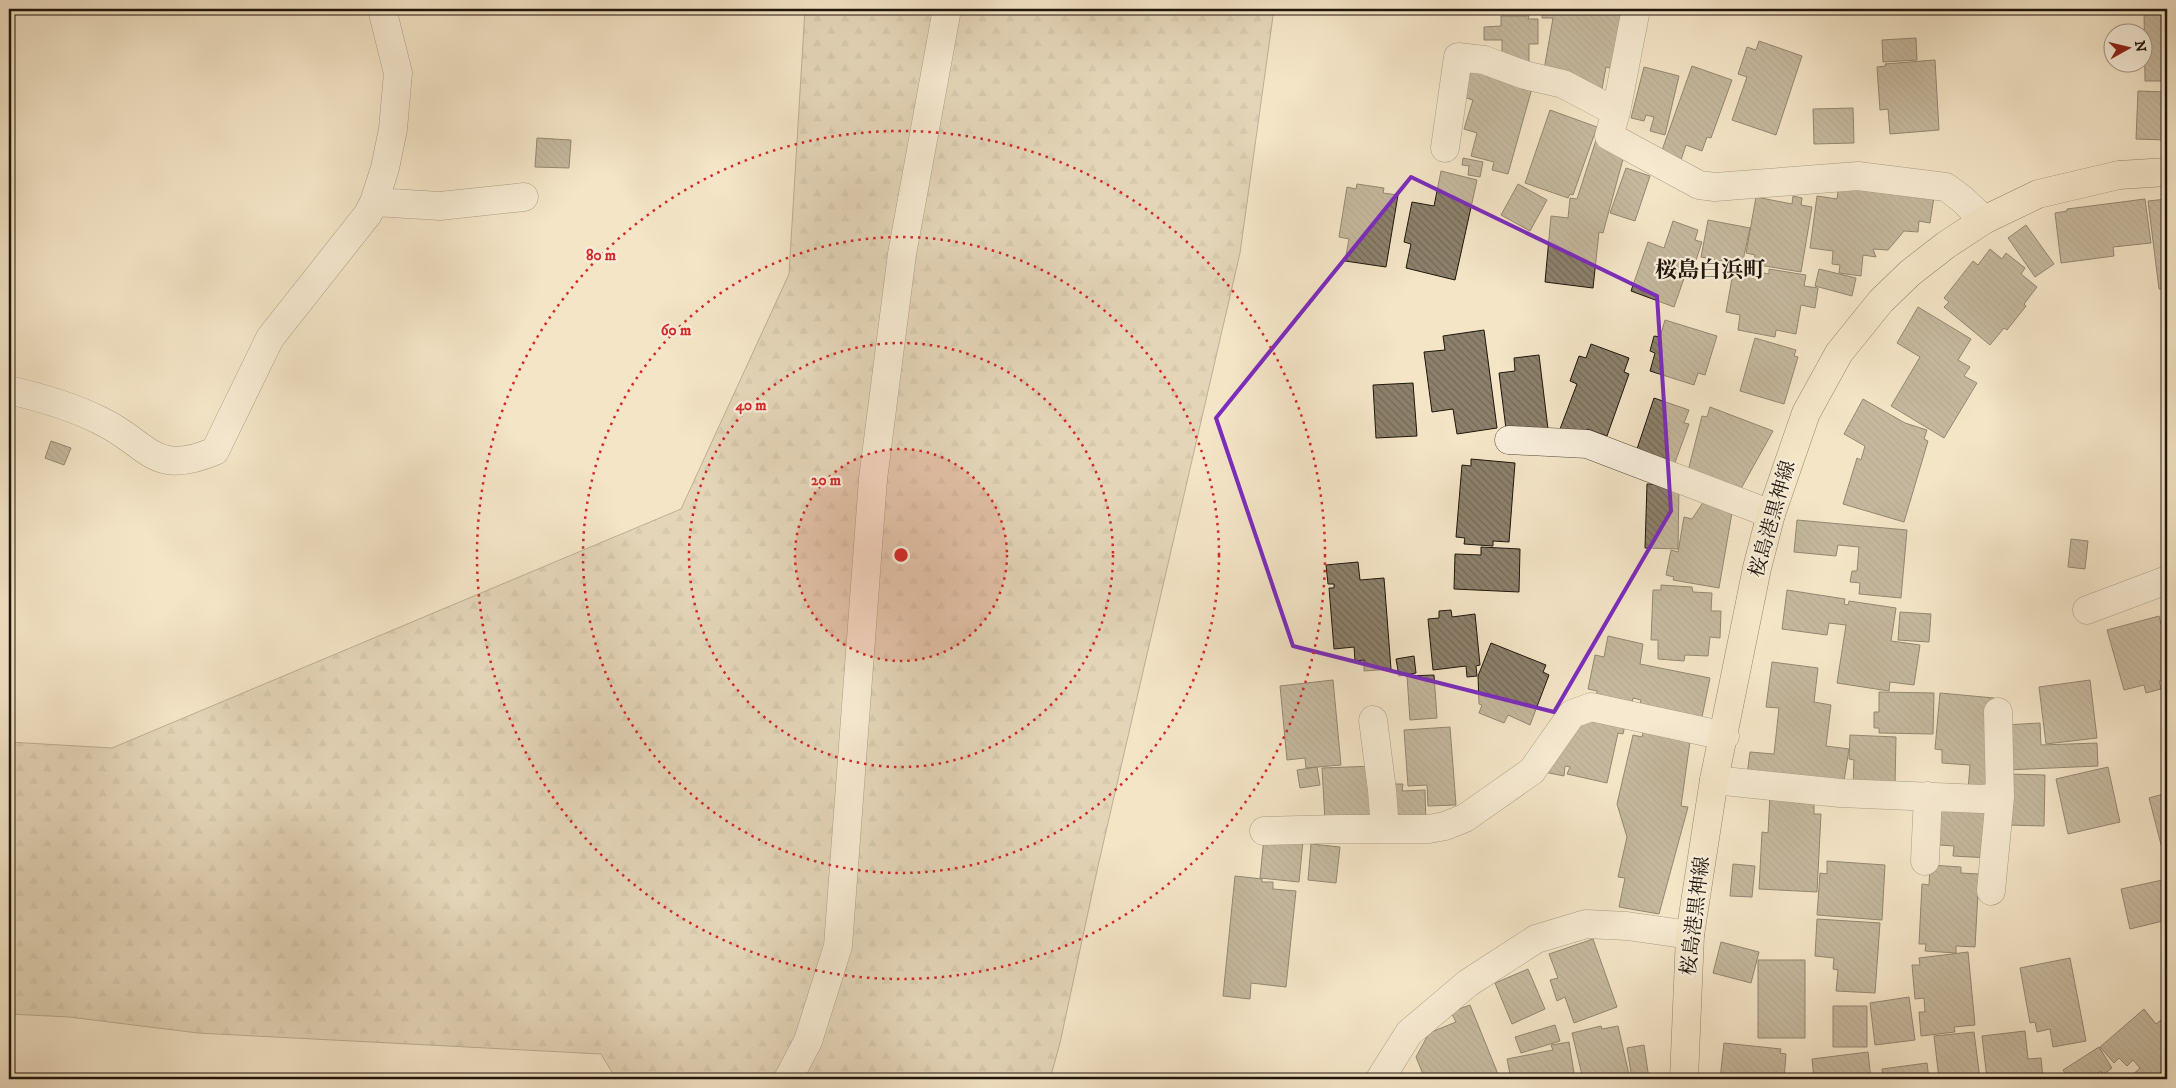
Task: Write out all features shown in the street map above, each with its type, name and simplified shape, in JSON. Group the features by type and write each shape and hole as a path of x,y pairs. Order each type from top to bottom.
{"main road":[{"name":"桜島港黒神線","path":"1684,1079 1690,935 1714,780 1725,736 1757,568 1771,514 1806,414 1839,353 1881,302 1910,274 1946,245 1984,220 2038,194 2120,175 2167,172"}],"street":[{"path":"9,390 33,396 100,420 159,459 176,461 195,460 215,451 270,338 368,214 374,202 385,168 393,129 398,73 382,9"},
{"path":"788,1079 808,1041 838,946 873,479 902,254 948,9"},
{"path":"1636,9 1610,136 1699,185 1715,187 1858,176 1946,187 1984,220"},
{"path":"1445,148 1458,57 1484,60 1526,75 1563,84 1616,112"},
{"path":"374,202 440,206 524,197"},
{"path":"1509,440 1588,444 1771,514"},
{"path":"2087,610 2167,580"},
{"path":"1264,831 1429,829 1445,826 1465,818 1532,771 1572,714 1591,707 1725,736"},
{"path":"1991,891 2000,797 1998,712"},
{"path":"1373,720 1385,829"},
{"path":"1714,780 1840,793 1982,799 2000,797"},
{"path":"1925,862 1928,796"},
{"path":"1380,1079 1408,1033 1468,983 1536,939 1586,924 1627,926 1690,935"}],"highlighted area":[{"path":"1411,177 1657,296 1671,511 1554,712 1293,646 1216,418"}],"green space":[{"path":"805,9 1274,9 1240,253 1098,866 1060,1043 1050,1079 616,1079 601,1054 198,1033 69,1017 9,1014 9,742 112,748 681,509 789,274"}],"building":[{"path":"1542,9 1626,9 1614,69 1606,67 1602,89 1566,82 1544,70 1553,18 1542,18"},
{"path":"2144,9 2167,9 2167,81 2145,81 2145,72 2154,72 2154,22 2144,22"},
{"path":"1501,16 1529,16 1528,19 1538,19 1538,44 1529,44 1529,62 1502,63 1502,40 1484,40 1484,27 1501,26"},
{"path":"1916,38 1917,60 1883,62 1882,40"},
{"path":"1759,41 1802,56 1776,135 1732,120 1747,77 1738,74 1747,47 1756,50"},
{"path":"1935,60 1939,130 1890,134 1888,109 1880,110 1877,67 1886,66 1885,64"},
{"path":"1469,63 1534,81 1508,174 1492,170 1494,162 1471,156 1477,133 1464,129 1473,100 1460,96"},
{"path":"1692,66 1732,80 1711,138 1707,137 1702,151 1686,145 1681,160 1661,153"},
{"path":"1644,67 1679,76 1665,135 1650,131 1654,117 1646,115 1644,121 1631,118"},
{"path":"2138,91 2167,92 2167,140 2136,139"},
{"path":"1853,108 1854,143 1814,144 1813,109"},
{"path":"1550,110 1597,127 1573,195 1570,194 1568,198 1525,183"},
{"path":"1597,137 1623,159 1603,233 1599,232 1593,288 1545,282 1551,216 1568,218 1570,198 1577,199"},
{"path":"537,138 571,140 569,168 535,167"},
{"path":"1463,158 1483,162 1480,177 1468,175 1469,166 1462,165"},
{"path":"1626,168 1650,176 1635,221 1610,213"},
{"path":"1441,171 1477,180 1455,280 1406,268 1411,244 1404,242 1412,202 1434,206"},
{"path":"1357,184 1384,188 1383,193 1398,195 1386,267 1345,261 1349,239 1339,237 1347,187 1356,189"},
{"path":"1518,184 1547,200 1530,231 1501,215"},
{"path":"1874,188 1934,197 1930,223 1919,221 1918,232 1904,231 1888,250 1873,249 1876,257 1863,255 1861,276 1839,273 1840,265 1832,264 1833,251 1810,248 1817,196 1837,199 1838,191"},
{"path":"1793,196 1802,198 1801,205 1812,207 1801,272 1753,264 1755,255 1746,253 1756,197 1792,204"},
{"path":"2145,199 2151,243 2113,247 2114,256 2061,263 2055,213 2067,211 2067,209"},
{"path":"2167,199 2167,288 2159,289 2148,201"},
{"path":"1708,220 1750,228 1742,265 1701,257"},
{"path":"1673,221 1698,230 1695,240 1702,242 1694,266 1689,264 1674,307 1631,291 1648,242 1664,248"},
{"path":"2026,225 2054,264 2035,277 2008,238"},
{"path":"1990,249 2002,259 2006,253 2025,268 2021,274 2037,287 2024,304 2026,306 2007,330 2004,328 1990,345 1944,307 1949,302 1944,298 1973,261 1978,265"},
{"path":"1734,267 1769,274 1769,269 1806,275 1804,286 1818,288 1815,308 1801,305 1796,334 1776,330 1775,337 1738,330 1740,315 1726,312"},
{"path":"1819,269 1856,278 1852,296 1815,286"},
{"path":"1918,307 1971,339 1958,360 1970,367 1964,376 1977,383 1944,438 1891,406 1920,357 1897,343"},
{"path":"1665,320 1717,336 1705,375 1698,373 1694,385 1650,371 1655,353 1650,351 1654,336 1660,337"},
{"path":"1484,330 1497,428 1457,434 1453,409 1432,412 1424,352 1445,350 1443,336"},
{"path":"1755,338 1796,350 1794,356 1798,357 1784,404 1740,391"},
{"path":"1591,344 1629,358 1624,372 1629,374 1607,436 1587,429 1584,437 1560,429 1577,384 1570,381 1579,356 1586,358"},
{"path":"1539,355 1548,429 1506,429 1499,373 1515,371 1514,358"},
{"path":"1413,383 1417,436 1376,438 1373,385"},
{"path":"2163,384 2167,384 2167,411 2163,411"},
{"path":"1654,398 1689,410 1684,423 1689,424 1673,468 1637,449"},
{"path":"1863,399 1905,423 1927,430 1924,439 1928,441 1904,522 1843,504 1857,458 1861,460 1865,446 1844,434"},
{"path":"1710,407 1773,431 1738,494 1687,475 1702,416 1707,417"},
{"path":"51,441 71,448 64,465 45,458"},
{"path":"1471,459 1515,463 1509,542 1493,541 1493,546 1464,544 1465,538 1456,537 1462,465 1471,466"},
{"path":"1647,484 1679,485 1678,549 1645,548"},
{"path":"1706,498 1733,507 1719,588 1673,580 1674,577 1666,575 1671,550 1678,552 1684,517 1692,519"},
{"path":"1797,520 1907,530 1901,598 1859,594 1860,583 1850,582 1852,571 1857,571 1859,547 1838,545 1836,556 1794,552"},
{"path":"2071,539 2088,541 2085,569 2068,567"},
{"path":"1481,547 1520,549 1519,592 1454,589 1455,554 1481,555"},
{"path":"1358,562 1360,580 1384,578 1391,669 1364,671 1364,660 1355,661 1354,647 1334,649 1329,588 1334,588 1334,584 1328,584 1326,565"},
{"path":"1661,585 1692,587 1693,592 1712,593 1711,611 1721,611 1720,638 1710,637 1708,656 1685,655 1684,661 1658,659 1658,640 1651,640 1653,590 1661,590"},
{"path":"1787,590 1845,599 1844,604 1848,605 1849,601 1896,608 1891,641 1920,645 1914,685 1890,682 1889,691 1837,683 1846,625 1829,623 1827,635 1782,629"},
{"path":"1451,610 1452,617 1475,614 1480,665 1476,666 1477,676 1467,677 1466,666 1433,670 1428,619 1439,618 1439,611"},
{"path":"1900,612 1931,614 1929,642 1898,640"},
{"path":"2159,616 2167,647 2167,679 2159,681 2161,689 2146,693 2144,685 2124,690 2107,630"},
{"path":"1608,636 1643,644 1640,664 1710,678 1701,722 1639,710 1641,700 1633,698 1631,707 1596,700 1597,691 1588,689 1595,655 1604,657"},
{"path":"1491,643 1546,665 1543,672 1549,675 1530,725 1508,715 1504,723 1479,713 1482,705 1479,704 1478,676"},
{"path":"1414,656 1416,673 1399,676 1396,659"},
{"path":"1772,662 1818,668 1814,702 1831,705 1826,746 1849,749 1844,781 1747,775 1750,752 1774,754 1779,708 1766,707"},
{"path":"1434,675 1437,718 1410,720 1407,676"},
{"path":"1333,680 1341,765 1306,768 1305,758 1287,760 1280,686"},
{"path":"2090,680 2097,738 2046,744 2039,687"},
{"path":"1879,692 1934,693 1933,734 1879,733 1879,728 1874,728 1874,712 1879,712"},
{"path":"1940,693 1994,698 1988,758 1988,792 1968,790 1970,765 1942,763 1942,750 1935,749"},
{"path":"1589,713 1626,721 1623,734 1618,733 1607,783 1567,774 1570,767 1565,766 1564,776 1539,771"},
{"path":"2040,723 2041,745 2097,743 2098,766 2006,770 2004,725"},
{"path":"1645,724 1691,734 1681,806 1688,807 1659,914 1619,907 1625,878 1618,877 1627,837 1617,804 1633,735 1642,737"},
{"path":"1450,727 1456,805 1428,806 1427,785 1408,786 1404,730"},
{"path":"1850,735 1896,737 1895,786 1853,785 1854,760 1849,759"},
{"path":"1374,766 1377,818 1325,821 1322,768"},
{"path":"1317,767 1320,785 1300,788 1297,770"},
{"path":"2108,767 2120,822 2068,834 2056,779"},
{"path":"2008,774 2045,775 2044,826 2007,825"},
{"path":"1391,784 1403,784 1402,791 1425,790 1426,824 1392,825"},
{"path":"2167,793 2167,855 2164,856 2149,798"},
{"path":"1770,794 1798,796 1798,803 1814,803 1814,814 1821,814 1817,892 1759,889 1762,832 1768,833"},
{"path":"1993,804 1990,858 1953,856 1954,846 1939,845 1941,810"},
{"path":"1264,837 1303,841 1299,882 1260,878"},
{"path":"1311,844 1340,847 1336,883 1308,880"},
{"path":"1827,861 1885,865 1882,920 1817,915 1820,873 1827,874"},
{"path":"1733,864 1755,866 1752,897 1730,896"},
{"path":"1930,865 1961,867 1961,873 1979,874 1975,947 1956,946 1956,953 1925,951 1926,944 1919,944 1922,884 1929,885"},
{"path":"1235,876 1262,879 1262,882 1273,882 1273,889 1296,891 1286,987 1251,983 1250,999 1223,996"},
{"path":"2167,879 2167,920 2130,929 2121,889"},
{"path":"1817,919 1880,923 1875,993 1836,991 1838,970 1833,969 1834,958 1815,956"},
{"path":"1593,939 1617,1007 1574,1023 1565,997 1557,1001 1550,980 1558,978 1549,954"},
{"path":"1721,942 1759,952 1751,983 1713,973"},
{"path":"1968,952 1975,1025 1954,1027 1955,1032 1921,1036 1919,1012 1925,1012 1924,998 1915,999 1912,965 1920,965 1919,958"},
{"path":"2070,958 2086,1041 2053,1047 2050,1029 2037,1032 2035,1022 2030,1023 2020,968"},
{"path":"1758,960 1805,960 1805,1038 1758,1038"},
{"path":"1528,969 1545,1009 1512,1024 1495,983"},
{"path":"1909,997 1915,1040 1875,1045 1870,1003"},
{"path":"1470,1005 1500,1079 1425,1079 1416,1057 1429,1033 1456,1022 1451,1012"},
{"path":"1833,1006 1867,1006 1867,1047 1833,1047"},
{"path":"2144,1009 2156,1024 2161,1020 2167,1025 2167,1079 2132,1079 2130,1077 2140,1068 2133,1060 2127,1066 2119,1058 2114,1063 2100,1047"},
{"path":"1555,1025 1560,1041 1521,1053 1515,1037"},
{"path":"1601,1026 1602,1029 1618,1026 1630,1079 1583,1079 1572,1033"},
{"path":"2025,1031 2028,1059 2041,1058 2043,1078 1987,1079 1982,1036"},
{"path":"1974,1032 1980,1079 1939,1079 1934,1036"},
{"path":"1569,1042 1575,1079 1511,1079 1507,1059 1553,1050 1551,1045"},
{"path":"1724,1043 1781,1049 1780,1053 1786,1054 1784,1079 1720,1079"},
{"path":"1644,1045 1649,1079 1632,1079 1627,1048"},
{"path":"2099,1047 2112,1068 2103,1075 2101,1071 2087,1079 2069,1079 2063,1070"},
{"path":"1868,1052 1871,1079 1814,1079 1812,1059"},
{"path":"1927,1063 1929,1079 1883,1079 1882,1069"}],"district":[{"name":"桜島白浜町","path":"1710,270"}]}
